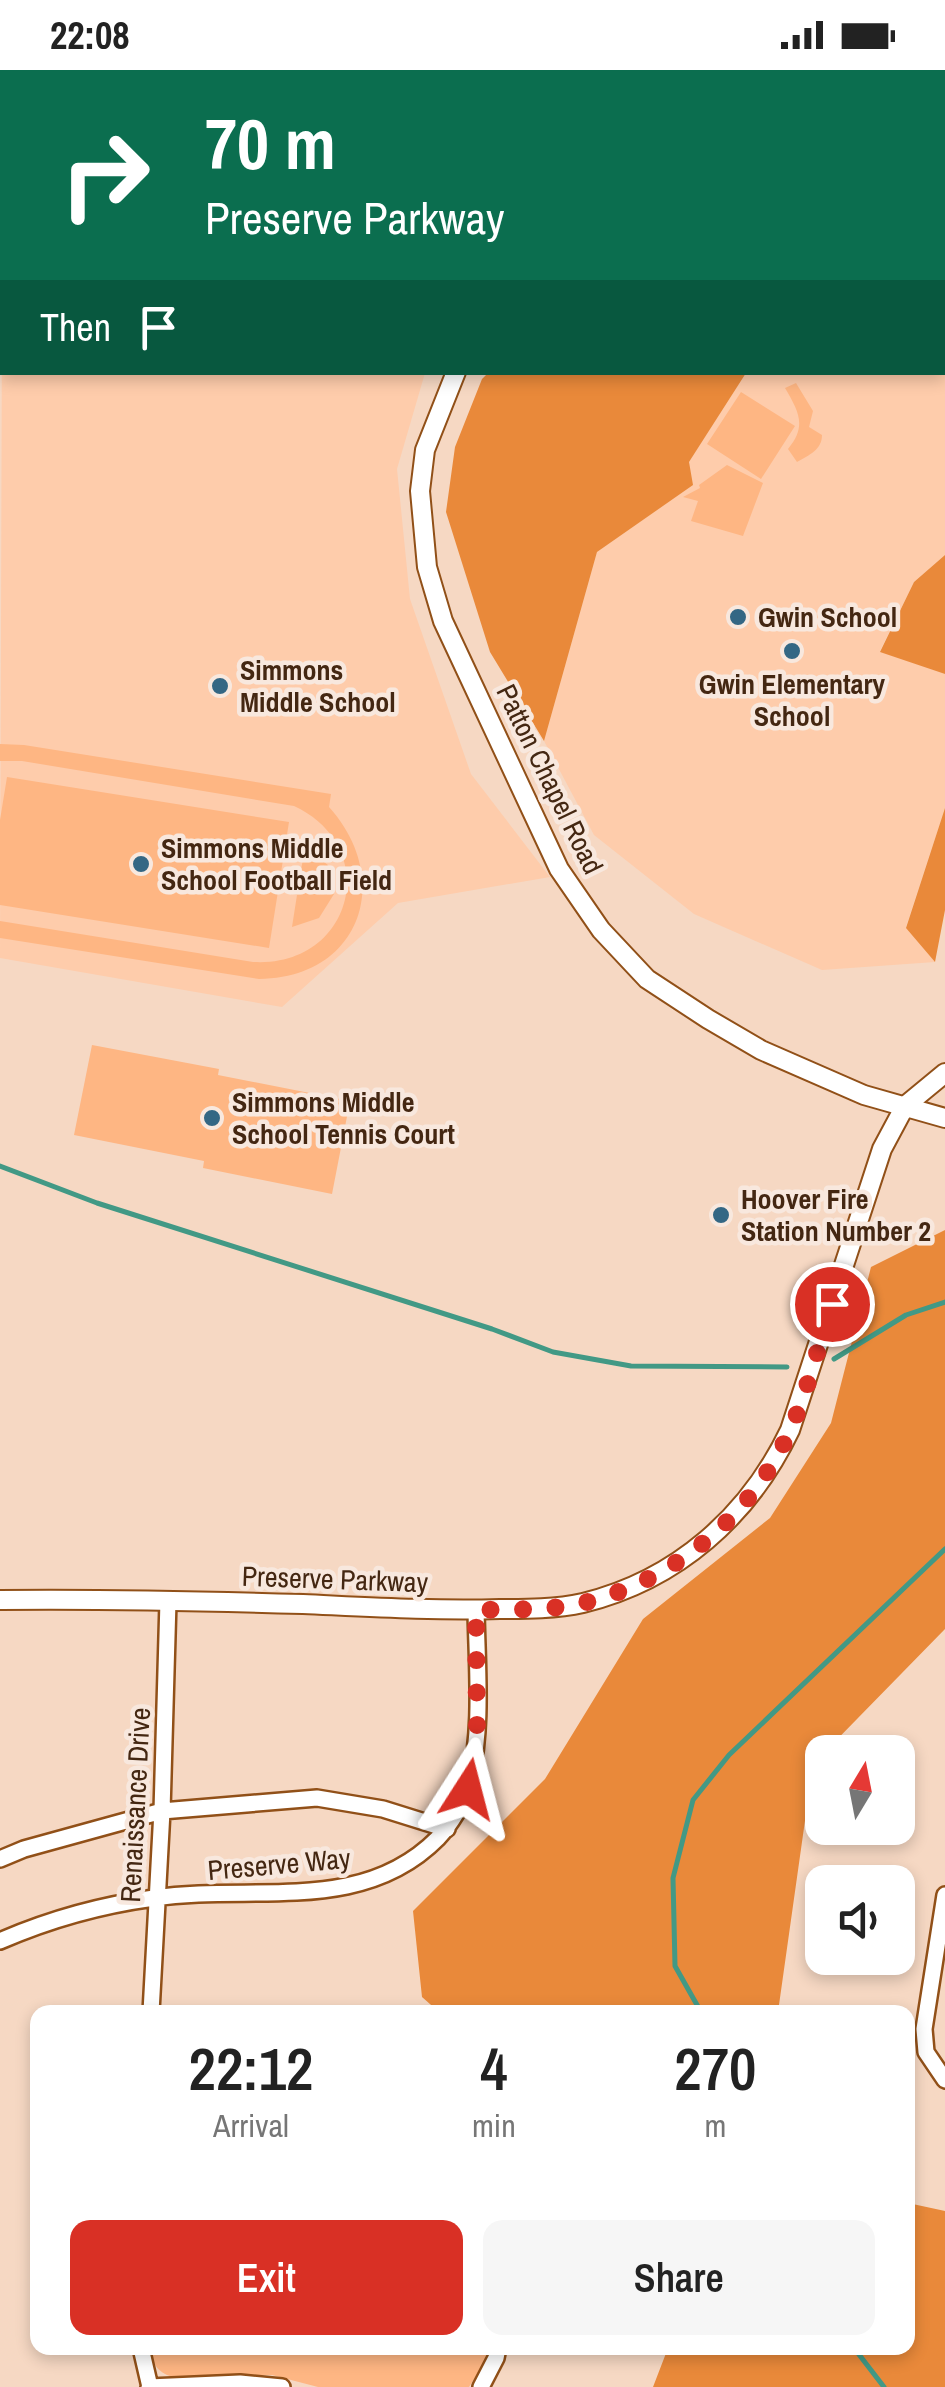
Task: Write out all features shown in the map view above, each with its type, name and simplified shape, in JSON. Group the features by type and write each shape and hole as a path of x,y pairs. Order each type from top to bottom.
{"street":[{"name":"Patton Chapel Road","path":"455,375 424,450 420,491 427,567 443,621 559,869 601,930 648,979 761,1050 864,1095 945,1118"},
{"path":"905,1106 945,1073"},
{"name":"Preserve Parkway","path":"0,1600 544,1608 582,1603 656,1576 710,1538 745,1504 775,1461 790,1430 882,1149 905,1106"},
{"name":"Renaissance Drive","path":"151,2005 168,1601"},
{"name":"Preserve Way","path":"0,1941 40,1924 156,1898 312,1892 379,1879 417,1859 447,1828 468,1789 477,1730 476,1610"},
{"path":"0,1860 24,1849 162,1812 317,1798 382,1809 447,1828"},
{"path":"945,1895 924,2029 926,2052 945,2080"},
{"path":"142,2355 149,2387 264,2383 282,2387"},
{"path":"481,2387 497,2355"}],"shaded area":[{"name":"Simmons Middle School","path":"2,375 424,375 397,469 410,599 471,774 550,877 398,903 282,1007 0,958"},
{"path":"486,375 745,375 689,462 693,485 597,552 544,741 490,652 446,512 455,447"},
{"name":"Gwin School","path":"745,375 945,375 945,555 914,582 880,651 945,674 945,808 906,927 935,962 822,970 694,914 594,835 544,741 597,552 692,485 688,463"},
{"path":"796,383 813,411 809,427 822,435 817,448 797,462 788,449 798,433 799,419 785,388"},
{"path":"741,392 795,426 761,479 707,444"},
{"path":"727,465 763,483 743,536 691,521 698,501 683,497"},
{"path":"945,555 945,674 880,652 914,582"},
{"path":"0,744 331,794 329,807 349,835 360,864 362,893 357,920 343,943 322,962 294,974 259,979 0,938 0,921 253,962 287,959 314,946 333,926 344,902 347,875 339,849 322,825 294,806 22,761 0,761"},
{"name":"Simmons Middle School Football Field","path":"7,777 289,822 269,948 0,905 0,820"},
{"path":"945,808 945,910 935,962 906,928"},
{"path":"305,848 328,865 334,894 319,918 292,927 297,895 288,893 290,880 299,881"},
{"name":"Simmons Middle School Tennis Court","path":"92,1045 219,1069 218,1075 350,1101 332,1194 203,1168 204,1161 74,1135"},
{"path":"945,1230 945,1629 841,1735 805,1735 805,1821 779,2005 431,2005 422,1997 413,1911 545,1779 643,1619 770,1518 831,1423 871,1267"},
{"path":"915,2205 945,2211 945,2387 653,2387 665,2355 915,2355"},
{"path":"151,2355 488,2355 469,2387 318,2387 272,2375 172,2377 162,2372"}],"waterway":[{"path":"0,1166 97,1203 553,1352 631,1366 787,1367"},
{"path":"834,1359 906,1315 945,1302"},
{"path":"697,2005 675,1966 673,1878 693,1800 729,1755 945,1549"},
{"path":"859,2355 884,2387"}],"place":[{"name":"Gwin School","path":"738,617"},
{"name":"Gwin Elementary School","path":"792,651"},
{"name":"Simmons Middle School","path":"220,686"},
{"name":"Simmons Middle School Football Field","path":"141,864"},
{"name":"Simmons Middle School Tennis Court","path":"212,1118"},
{"name":"Hoover Fire Station Number 2","path":"721,1215"}],"route":[{"path":"468,1789 477,1730 476,1610 582,1603 656,1576 710,1538 745,1504 775,1461 790,1430 832,1304"}]}
